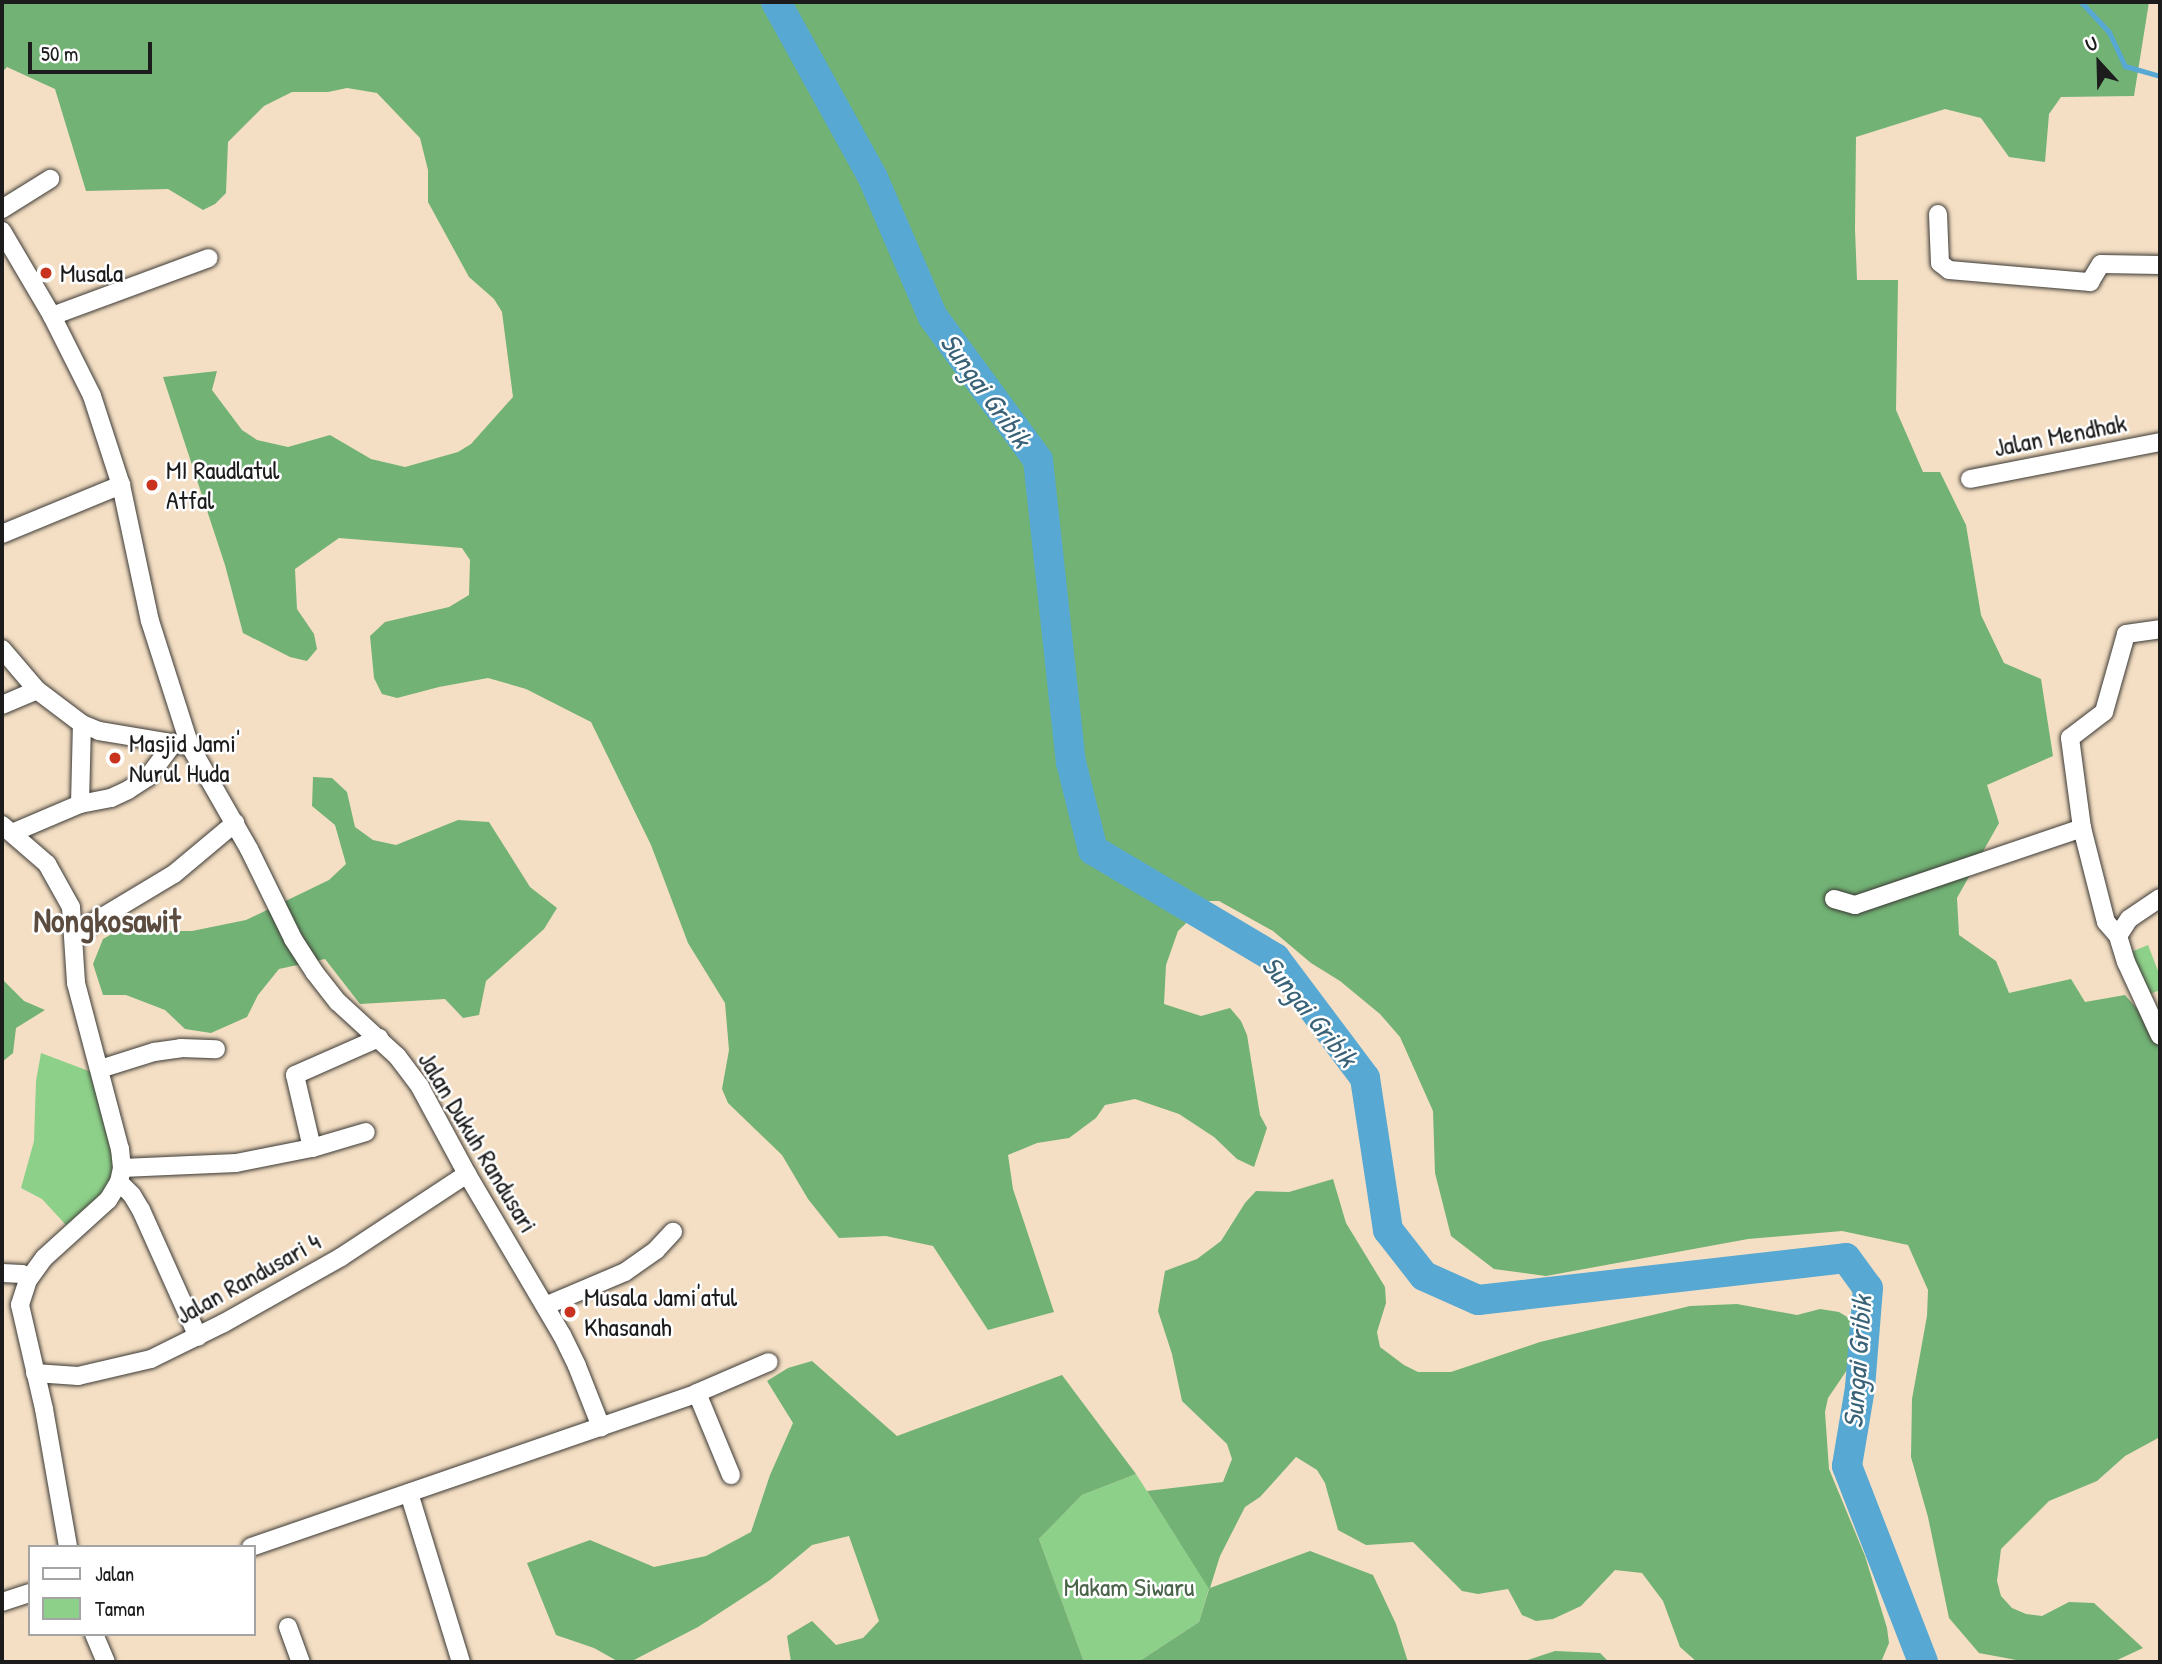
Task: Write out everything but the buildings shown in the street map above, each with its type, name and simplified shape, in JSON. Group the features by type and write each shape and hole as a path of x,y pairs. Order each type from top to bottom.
{"street":[{"path":"2,209 50,179"},
{"path":"1938,214 1940,263 1949,270 2090,282 2101,264 2160,265"},
{"name":"Jalan Dukuh Randusari","path":"2,231 52,316 92,396 121,485 150,621 182,745 235,823 293,939 315,973 338,1002 379,1038 420,1087 578,1366 601,1427"},
{"path":"52,316 209,258"},
{"name":"Jalan Mendhak","path":"1970,479 2160,442"},
{"path":"2,534 121,485"},
{"path":"2160,629 2126,634 2104,712 2070,738 2082,828 2106,922 2118,936 2160,1036"},
{"path":"2,649 37,690 82,724 99,731 182,745"},
{"path":"2,705 37,690"},
{"path":"80,804 82,724"},
{"path":"7,829 80,804 111,797 148,777 182,745"},
{"path":"74,934 173,874 235,823"},
{"path":"1834,899 1855,905 2082,828"},
{"path":"7,829 33,849 58,879 71,907 76,983 118,1130 120,1175 108,1200 44,1258 28,1280 20,1305 68,1545"},
{"path":"2118,936 2129,919 2160,898"},
{"path":"312,1148 295,1075 379,1038"},
{"path":"100,1069 154,1052 181,1048 216,1049"},
{"path":"120,1175 236,1163 312,1148 366,1132"},
{"name":"Jalan Randusari 4","path":"35,1373 78,1376 151,1359 198,1337 341,1257 467,1174"},
{"path":"120,1175 141,1210 198,1337"},
{"path":"545,1306 601,1285 625,1272 656,1250 673,1232"},
{"path":"2,1273 22,1274 28,1280"},
{"path":"256,1545 697,1393 769,1362"},
{"path":"697,1393 731,1475"},
{"path":"409,1493 461,1662"},
{"path":"2,1602 28,1594"},
{"path":"288,1627 302,1662"},
{"path":"95,1636 106,1662"}],"green space":[{"path":"2,2 2149,2 2134,96 2061,97 2049,114 2045,162 2009,157 1981,118 1945,109 1856,137 1855,229 1857,280 1898,280 1896,410 1923,472 1940,472 1966,525 1981,615 2004,663 2041,679 2053,756 1987,785 1999,823 1957,898 1959,935 1996,961 2009,993 2071,979 2085,1002 2125,995 2159,1034 2160,1437 2125,1456 2097,1481 2049,1501 2001,1549 1997,1581 2001,1596 2012,1608 2026,1614 2042,1616 2069,1602 2094,1603 2143,1648 2113,1662 2027,1662 1979,1653 1949,1618 1928,1517 1911,1457 1912,1399 1927,1316 1928,1290 1908,1245 1842,1231 1748,1239 1546,1276 1494,1269 1451,1236 1435,1173 1433,1111 1400,1037 1380,1014 1340,981 1311,963 1273,931 1219,901 1209,901 1178,931 1166,965 1164,1004 1201,1016 1230,1008 1241,1021 1247,1035 1260,1115 1267,1128 1254,1167 1237,1159 1214,1137 1179,1114 1135,1099 1105,1105 1096,1118 1069,1138 1037,1143 1008,1155 1013,1189 1054,1312 988,1330 933,1246 886,1236 839,1238 808,1199 782,1155 728,1103 722,1089 729,1050 725,1003 688,943 651,845 591,722 526,689 488,678 397,698 382,694 374,678 370,636 385,622 449,607 469,595 470,560 462,548 339,538 295,569 297,609 314,634 317,649 307,661 290,657 243,633 225,565 163,377 217,371 212,390 242,430 257,440 288,447 330,435 371,459 405,467 458,452 471,444 513,397 502,312 494,299 469,277 428,202 428,170 420,138 377,93 347,88 328,92 292,92 264,106 228,142 226,193 215,204 203,210 168,189 86,191 55,89 7,67 2,72"},
{"path":"313,777 332,778 347,792 355,827 373,840 396,845 458,820 489,822 530,887 557,908 544,929 486,981 479,1015 463,1018 445,999 360,1004 325,959 279,969 258,995 247,1017 211,1033 185,1029 165,1010 126,995 103,995 93,964 103,939 137,920 160,931 192,931 246,920 329,880 346,864 335,825 312,806"},
{"path":"2148,945 2160,976 2160,990 2143,997 2126,954"},
{"path":"2,979 24,1001 45,1010 16,1028 13,1053 2,1062"},
{"path":"41,1053 94,1073 116,1165 112,1186 66,1225 42,1199 21,1188 34,1141 36,1081"},
{"path":"1333,1179 1346,1223 1385,1287 1386,1303 1377,1332 1380,1347 1418,1372 1451,1372 1540,1342 1690,1306 1737,1304 1797,1315 1820,1309 1839,1312 1852,1320 1854,1336 1847,1370 1828,1398 1825,1412 1829,1469 1865,1556 1887,1628 1889,1643 1881,1662 1697,1662 1680,1647 1663,1601 1642,1573 1615,1570 1581,1606 1553,1619 1536,1621 1522,1615 1508,1589 1478,1594 1462,1591 1413,1542 1366,1545 1338,1530 1325,1483 1317,1470 1296,1457 1260,1497 1245,1507 1220,1556 1210,1588 1310,1551 1373,1575 1396,1624 1408,1662 1138,1662 1199,1622 1209,1589 1147,1491 1223,1482 1232,1459 1227,1444 1182,1401 1172,1354 1158,1311 1165,1271 1197,1259 1221,1241 1245,1203 1256,1191 1289,1192"},
{"path":"812,1361 897,1436 1062,1375 1136,1474 1082,1495 1039,1539 1084,1662 791,1662 787,1636 812,1621 836,1645 863,1638 879,1621 849,1536 812,1545 770,1580 698,1627 630,1662 619,1662 594,1648 556,1635 527,1563 590,1540 654,1567 706,1556 751,1532 770,1475 793,1423 767,1381 788,1368"},
{"name":"Makam Siwaru","path":"1136,1474 1209,1588 1199,1622 1138,1662 1084,1662 1039,1539 1082,1495"},
{"path":"1555,1651 1600,1653 1609,1662 1522,1662"}],"waterway":[{"name":"Sungai Gribik","path":"776,2 873,178 933,317 1038,460 1071,762 1093,850 1275,958 1365,1078 1388,1230 1424,1276 1478,1300 1846,1258 1868,1288 1860,1388 1847,1466 1923,1662"},
{"path":"2081,2 2109,32 2125,66 2160,76"}],"place":[{"name":"Musala","path":"46,273"},
{"name":"MI Raudlatul Atfal","path":"152,485"},
{"name":"Masjid Jami' Nurul Huda","path":"115,758"},
{"name":"Musala Jami'atul Khasanah","path":"570,1312"}],"district":[{"name":"Nongkosawit","path":"107,921"}]}
